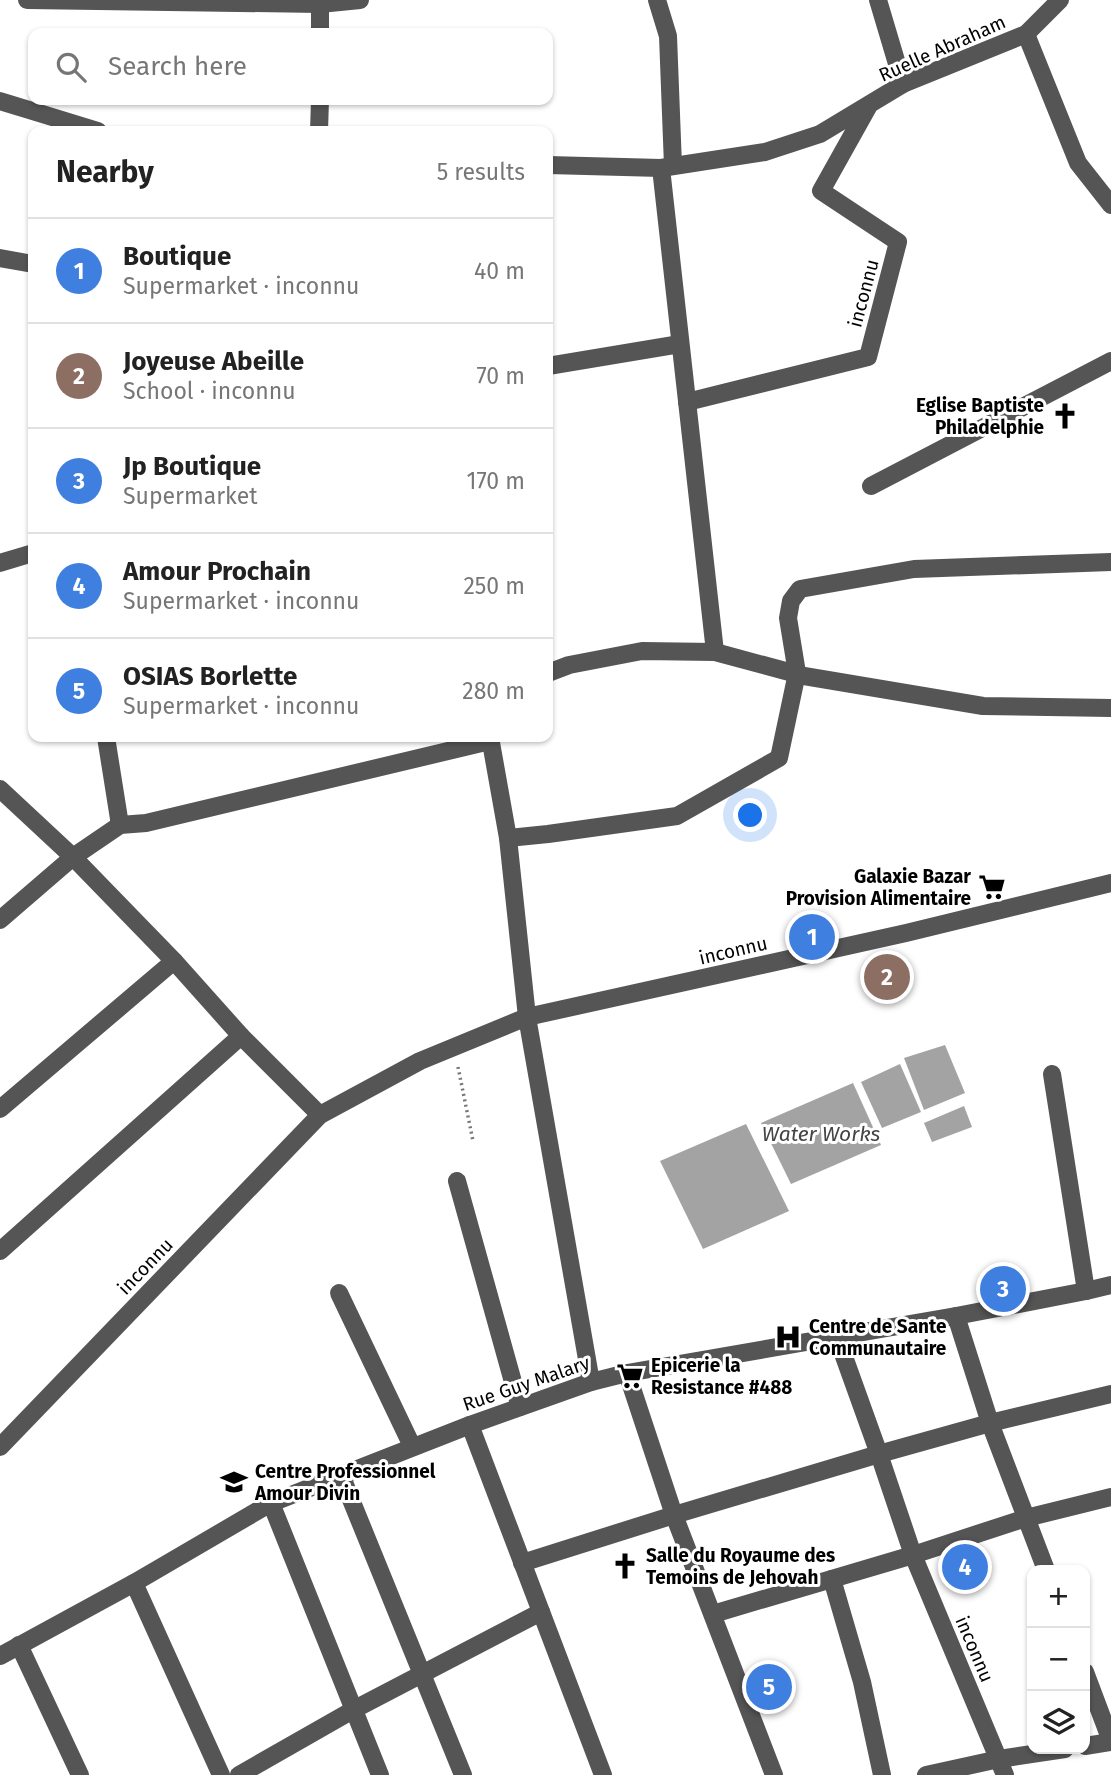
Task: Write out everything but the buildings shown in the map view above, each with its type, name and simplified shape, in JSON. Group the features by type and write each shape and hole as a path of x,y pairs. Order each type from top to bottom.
{"street":[{"path":"27,0 320,4 360,0"},
{"path":"657,0 668,36 667,167 680,344 715,652"},
{"path":"878,0 902,83"},
{"name":"Ruelle Abraham","path":"553,165 667,167 765,152 820,134 902,83 1026,34 1060,0"},
{"path":"320,4 320,28"},
{"path":"1026,34 1078,163 1111,205"},
{"path":"0,102 81,126"},
{"path":"319,126 320,105"},
{"name":"inconnu","path":"687,402 868,356 898,242 821,191 868,105"},
{"path":"0,258 28,263"},
{"path":"553,365 680,344"},
{"path":"871,486 1111,361"},
{"path":"0,563 28,555"},
{"path":"508,838 677,816 779,758 797,673 789,618 791,601 800,589 914,569 1111,562"},
{"path":"553,671 569,665 642,651 715,652 804,676 983,706 1111,708"},
{"path":"107,742 120,825"},
{"path":"0,920 73,857 120,825 146,824 478,742"},
{"path":"491,742 508,838 527,1017 591,1382"},
{"path":"0,789 73,857 174,961 241,1036 320,1115"},
{"name":"inconnu","path":"0,1447 320,1115 419,1061 527,1017 906,933 1111,883"},
{"path":"0,1109 174,961"},
{"path":"0,1251 241,1036"},
{"path":"1052,1074 1086,1291"},
{"path":"457,1181 520,1407"},
{"name":"Rue Guy Malary","path":"0,1656 134,1583 271,1503 412,1446 591,1382 627,1373 956,1316 1111,1285"},
{"path":"339,1293 412,1446"},
{"path":"956,1316 990,1423 1044,1565"},
{"name":"inconnu","path":"838,1337 913,1555 1002,1767"},
{"path":"627,1373 674,1515 774,1775"},
{"path":"522,1563 879,1454 990,1423 1111,1394"},
{"path":"470,1425 603,1775"},
{"path":"341,1475 463,1775"},
{"path":"713,1614 913,1555 1026,1518 1111,1497"},
{"path":"271,1503 380,1775"},
{"path":"832,1579 862,1682 882,1775"},
{"path":"134,1583 221,1775"},
{"path":"239,1775 354,1710 541,1612"},
{"path":"19,1645 80,1775"},
{"path":"1090,1685 1111,1741 1090,1745"},
{"path":"926,1775 1002,1767 1048,1754"}],"path":[{"path":"453,1048 473,1141"}],"water":[{"path":"945,1045 965,1093 924,1110 904,1058"},
{"path":"900,1064 921,1112 882,1128 861,1082"},
{"name":"Water Works","path":"853,1083 881,1145 791,1184 761,1123"},
{"path":"964,1106 972,1127 932,1142 924,1123"},
{"path":"746,1124 789,1211 703,1249 660,1161"}],"place":[{"name":"Eglise Baptiste Philadelphie","path":"1065,416"},
{"name":"Galaxie Bazar Provision Alimentaire","path":"992,887"},
{"name":"Boutique","path":"812,937"},
{"name":"Joyeuse Abeille","path":"887,977"},
{"name":"Jp Boutique","path":"1003,1289"},
{"name":"Centre de Sante Communautaire","path":"788,1337"},
{"name":"Epicerie la Resistance #488","path":"630,1376"},
{"name":"Centre Professionnel Amour Divin","path":"234,1482"},
{"name":"Salle du Royaume des Temoins de Jehovah","path":"625,1566"},
{"name":"Amour Prochain","path":"965,1567"},
{"name":"OSIAS Borlette","path":"769,1687"}]}
